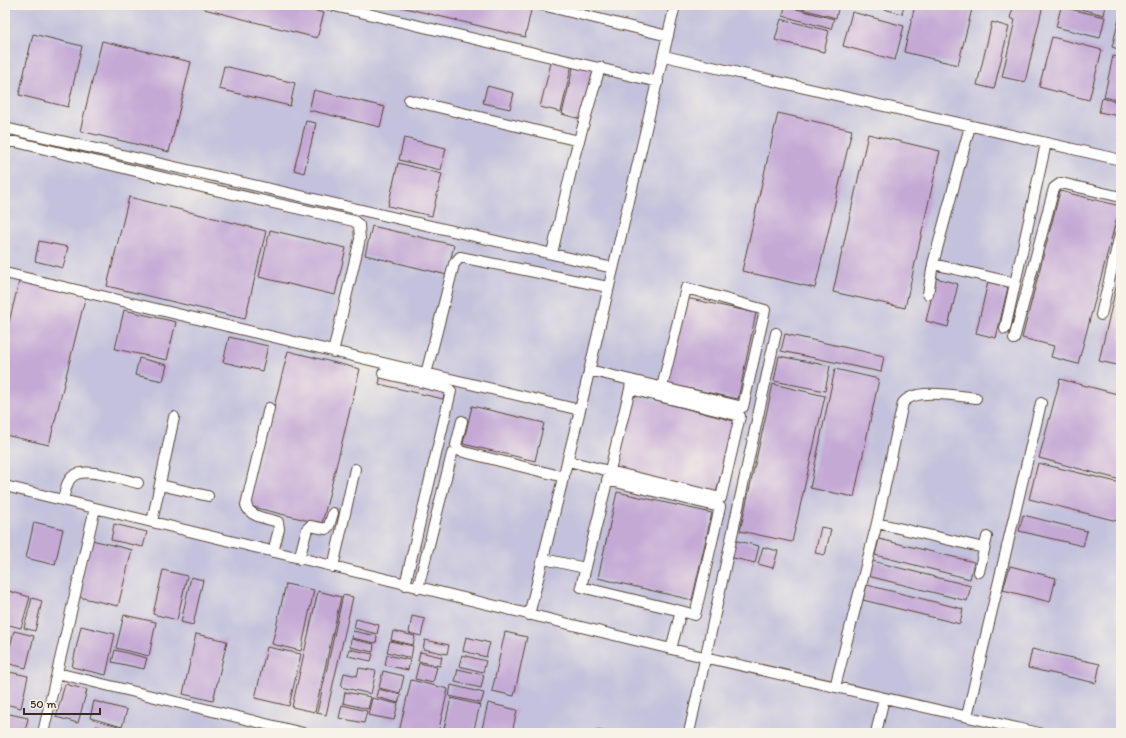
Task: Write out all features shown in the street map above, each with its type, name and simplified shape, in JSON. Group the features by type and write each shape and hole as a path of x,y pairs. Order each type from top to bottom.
{"street":[{"path":"330,5 600,67 658,82"},
{"path":"542,5 668,36"},
{"path":"528,615 544,559 568,461 675,5"},
{"path":"664,56 1121,160"},
{"path":"552,253 579,141 600,67"},
{"path":"409,100 579,141"},
{"path":"928,294 933,264 970,126"},
{"path":"5,128 613,268"},
{"path":"5,142 16,142 206,188 354,221 359,225 360,239 333,352"},
{"path":"1005,329 1046,143"},
{"path":"1014,339 1054,188 1062,183 1071,184 1121,197"},
{"path":"1101,315 1121,230"},
{"path":"426,374 454,264 460,257 608,287"},
{"path":"933,264 1015,283"},
{"path":"5,273 580,410"},
{"path":"631,384 662,388 743,407 765,310 686,288 662,388"},
{"path":"689,733 704,657 776,333"},
{"path":"589,370 740,416 720,498 609,476"},
{"path":"383,373 449,389 451,391 405,585"},
{"path":"568,461 609,476 720,507 695,615 580,587 609,476 631,384"},
{"path":"835,687 877,523 902,406 906,398 911,396 936,394 976,398"},
{"path":"967,716 1041,404"},
{"path":"269,408 246,505 247,509 252,514 278,522 280,525 273,552"},
{"path":"152,522 174,417"},
{"path":"462,420 456,445 460,451 564,477"},
{"path":"418,588 452,454"},
{"path":"333,567 355,469"},
{"path":"63,500 69,481 72,477 80,473 97,473 138,483"},
{"path":"5,486 528,615 704,657 1039,733"},
{"path":"160,486 208,496"},
{"path":"43,733 95,508"},
{"path":"299,559 307,529 310,526 326,529 329,526 333,513"},
{"path":"877,523 984,548"},
{"path":"979,572 987,538"},
{"path":"544,559 585,568"},
{"path":"671,649 681,611"},
{"path":"57,673 303,733"},
{"path":"876,733 884,698"}],"shaded area":[{"path":"5,5 1121,5 1121,733 5,733"}],"building":[{"path":"205,5 292,5 324,13 317,38 204,9"},
{"path":"393,5 529,5 532,6 525,37"},
{"path":"787,5 839,5 836,18"},
{"path":"870,5 904,5 902,14"},
{"path":"915,5 973,5 958,65 904,52"},
{"path":"1014,5 1043,5 1025,82 1002,77 1015,20 1010,18"},
{"path":"1065,5 1106,5 1104,15"},
{"path":"785,6 834,19 831,29 783,16"},
{"path":"1061,7 1105,17 1100,38 1056,27"},
{"path":"1121,11 1121,50 1112,47"},
{"path":"852,12 904,26 895,60 843,46"},
{"path":"781,19 829,31 824,52 775,40"},
{"path":"992,22 1009,27 994,89 977,85"},
{"path":"33,34 82,46 68,107 19,95"},
{"path":"1052,37 1102,50 1089,100 1039,87"},
{"path":"102,41 191,62 169,152 80,131"},
{"path":"1113,56 1121,58 1121,101 1104,97"},
{"path":"552,59 572,64 561,112 540,107"},
{"path":"574,64 596,70 584,120 562,114"},
{"path":"224,66 295,83 290,106 219,89"},
{"path":"487,86 514,93 510,109 483,103"},
{"path":"314,90 385,107 380,127 309,110"},
{"path":"1102,98 1121,103 1119,116 1099,112"},
{"path":"778,113 852,130 815,288 742,271"},
{"path":"306,121 316,123 304,173 294,170"},
{"path":"868,134 940,151 905,308 833,292"},
{"path":"404,138 446,148 441,170 399,160"},
{"path":"398,163 442,174 432,216 388,206"},
{"path":"1060,191 1120,206 1078,364 1051,357 1054,346 1022,338"},
{"path":"129,197 266,231 245,319 107,286"},
{"path":"372,226 454,245 447,275 365,255"},
{"path":"270,230 346,248 335,295 259,277"},
{"path":"39,241 68,247 63,268 35,261"},
{"path":"1121,266 1121,366 1099,361"},
{"path":"20,278 86,295 49,445 5,435 5,338"},
{"path":"936,278 958,284 948,327 926,321"},
{"path":"988,282 1008,287 996,338 976,333"},
{"path":"686,298 756,313 738,399 668,384"},
{"path":"124,310 176,322 167,360 115,349"},
{"path":"785,334 884,356 881,372 781,351"},
{"path":"229,337 268,346 262,371 223,362"},
{"path":"288,351 360,369 322,524 249,506"},
{"path":"779,356 830,366 825,391 774,381"},
{"path":"139,358 167,365 163,381 135,375"},
{"path":"835,369 879,379 854,497 810,488"},
{"path":"381,374 445,389 443,399 379,384"},
{"path":"1060,379 1121,395 1121,480 1039,458"},
{"path":"773,384 825,396 792,542 740,531"},
{"path":"633,395 734,421 716,493 615,468"},
{"path":"472,406 544,423 535,461 463,444"},
{"path":"1038,463 1121,483 1121,522 1029,499"},
{"path":"617,492 712,513 692,600 598,578"},
{"path":"1023,515 1087,531 1083,546 1019,531"},
{"path":"34,522 63,529 55,565 26,558"},
{"path":"114,524 147,532 143,547 111,540"},
{"path":"821,527 831,529 825,555 815,553"},
{"path":"879,539 974,562 970,579 875,555"},
{"path":"92,540 132,550 118,606 79,597"},
{"path":"733,540 759,546 755,563 729,557"},
{"path":"763,547 778,551 773,568 758,564"},
{"path":"872,561 971,586 967,601 868,576"},
{"path":"1010,566 1056,578 1050,602 1003,590"},
{"path":"163,570 187,576 177,620 153,614"},
{"path":"191,577 203,580 193,625 181,622"},
{"path":"286,584 314,590 301,651 272,644"},
{"path":"867,585 963,609 960,624 863,600"},
{"path":"5,590 30,597 21,628 5,624"},
{"path":"318,591 341,597 315,712 292,707"},
{"path":"343,595 353,597 326,715 317,713"},
{"path":"32,598 42,601 35,631 24,628"},
{"path":"124,615 156,622 149,656 116,648"},
{"path":"412,616 425,619 421,636 409,633"},
{"path":"356,619 379,625 377,634 354,628"},
{"path":"81,626 115,634 106,675 72,667"},
{"path":"5,630 9,631 6,646 5,646"},
{"path":"14,631 34,636 26,668 6,663"},
{"path":"353,631 377,636 376,643 352,638"},
{"path":"393,631 415,636 413,645 391,640"},
{"path":"505,632 527,637 514,696 492,691"},
{"path":"196,634 227,641 213,701 183,694"},
{"path":"466,637 490,643 486,657 463,651"},
{"path":"351,639 374,644 373,652 350,647"},
{"path":"425,640 449,645 447,654 423,649"},
{"path":"390,641 413,646 411,658 387,652"},
{"path":"267,647 301,654 289,706 255,698"},
{"path":"349,649 373,654 371,661 348,656"},
{"path":"1032,649 1100,664 1096,683 1028,668"},
{"path":"115,650 147,658 144,669 112,662"},
{"path":"420,652 442,657 440,666 418,661"},
{"path":"387,655 410,660 408,670 385,665"},
{"path":"462,655 486,661 483,672 459,666"},
{"path":"419,663 437,667 433,683 415,679"},
{"path":"359,668 376,671 371,694 341,687 344,673 357,676"},
{"path":"458,669 484,675 481,688 455,682"},
{"path":"5,671 28,676 21,708 5,704"},
{"path":"383,671 404,676 400,693 379,688"},
{"path":"411,680 448,689 438,733 399,732"},
{"path":"65,684 87,690 78,723 56,717"},
{"path":"451,685 484,693 481,703 449,696"},
{"path":"378,689 401,695 398,703 376,697"},
{"path":"345,692 371,697 368,709 343,703"},
{"path":"372,698 398,704 394,720 368,715"},
{"path":"451,698 480,705 473,733 443,733"},
{"path":"94,701 127,710 122,727 90,718"},
{"path":"488,703 517,710 512,733 481,733"},
{"path":"342,705 367,711 364,723 339,718"},
{"path":"5,713 28,718 25,733 5,733"},
{"path":"96,726 121,733 94,733"},
{"path":"596,730 608,732 608,733 595,733"}]}
